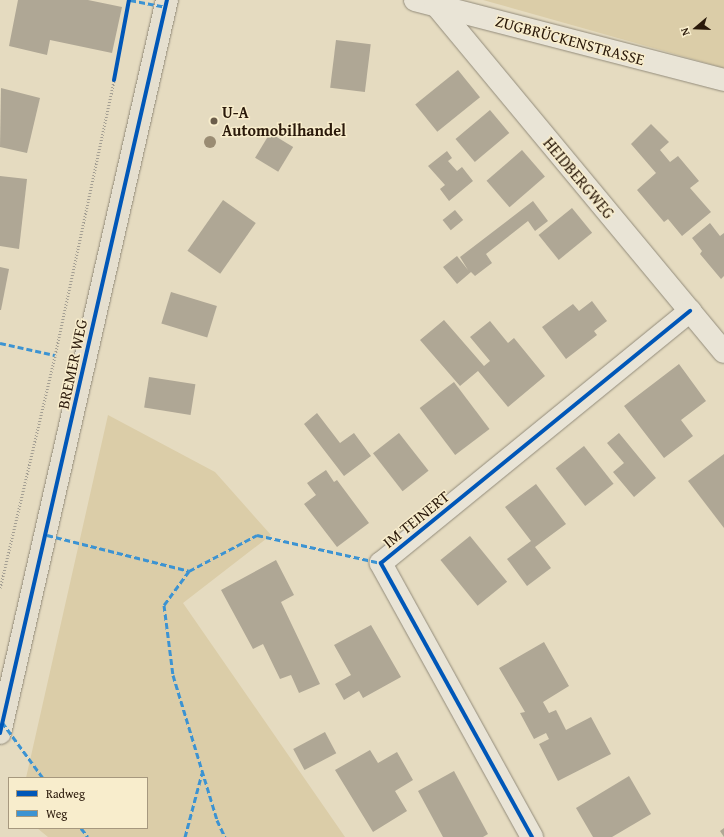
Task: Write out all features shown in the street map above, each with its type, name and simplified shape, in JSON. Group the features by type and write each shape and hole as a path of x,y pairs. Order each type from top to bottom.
{"main road":[{"name":"BREMER WEG","path":"0,733 167,0"}],"street":[{"name":"ZUGBRÜCKENSTRASSE","path":"425,2 724,80"},
{"name":"HEIDBERGWEG","path":"425,2 724,352"},
{"name":"IM TEINERT","path":"532,837 381,563 690,311"}],"path":[{"path":"0,588 55,355 114,80"}],"shaded area":[{"path":"483,0 724,0 724,68"},
{"path":"108,415 215,472 271,535 183,603 345,837 48,837 38,829 148,829 148,777 26,777"}],"building":[{"path":"18,0 88,0 122,7 112,53 50,40 47,55 9,46"},
{"path":"336,40 371,44 365,92 330,88"},
{"path":"458,70 480,97 437,132 415,105"},
{"path":"1,88 40,98 27,153 0,147"},
{"path":"490,110 509,133 475,162 456,139"},
{"path":"651,124 669,142 660,150 670,162 678,156 699,181 690,188 711,212 682,236 668,219 664,222 637,190 656,173 631,144"},
{"path":"270,133 293,147 278,172 255,158"},
{"path":"522,150 545,176 509,207 487,181"},
{"path":"447,151 452,158 448,161 457,171 462,167 473,181 449,201 440,189 445,185 428,166"},
{"path":"0,176 27,179 19,249 0,246"},
{"path":"223,200 256,223 220,274 187,251"},
{"path":"533,201 548,221 535,231 528,221 486,254 492,263 475,276 471,272 457,284 443,267 457,256 468,270 460,257"},
{"path":"572,208 592,233 559,260 539,235"},
{"path":"455,210 463,220 451,230 443,220"},
{"path":"710,223 720,236 724,233 724,276 721,279 700,254 702,251 692,238"},
{"path":"0,267 9,269 1,310 0,310"},
{"path":"171,292 217,306 207,338 161,324"},
{"path":"592,301 607,321 594,331 597,335 566,359 542,327 573,304 579,311"},
{"path":"444,320 484,366 490,361 470,337 490,321 508,343 514,338 545,376 508,407 478,371 460,386 420,340"},
{"path":"679,364 706,401 681,420 693,436 664,458 624,406"},
{"path":"149,377 195,384 191,415 144,408"},
{"path":"454,382 490,429 455,455 420,408"},
{"path":"317,413 340,443 354,433 371,456 344,476 304,424"},
{"path":"399,433 429,471 403,491 373,453"},
{"path":"619,433 656,478 634,497 613,472 624,463 607,443"},
{"path":"584,446 614,484 585,506 556,468"},
{"path":"724,454 724,528 688,481"},
{"path":"326,470 334,482 337,480 369,523 337,547 304,504 316,495 307,483"},
{"path":"536,484 566,524 535,547 551,568 527,586 507,559 531,541 505,507"},
{"path":"470,536 507,582 478,606 440,560"},
{"path":"276,560 294,595 281,602 320,684 299,693 291,675 280,679 263,644 253,649 221,590"},
{"path":"371,625 401,677 363,698 359,691 344,700 335,684 351,675 334,645"},
{"path":"544,642 569,686 543,702 549,713 556,710 566,730 591,717 611,754 558,781 539,744 549,739 546,733 534,739 520,713 525,712 499,668"},
{"path":"325,732 336,753 304,770 293,749"},
{"path":"370,750 378,763 397,752 413,780 395,791 407,811 373,832 335,770"},
{"path":"454,771 488,834 483,837 443,837 418,791"},
{"path":"629,776 651,814 612,837 593,837 576,808"},
{"path":"724,828 724,837 720,831"}],"marked path":[{"path":"130,0 166,7"},
{"path":"0,343 55,355"},
{"path":"47,535 189,571 257,535 381,563"},
{"path":"189,571 164,605 173,675 217,820 225,837"},
{"path":"2,722 42,777"},
{"path":"185,837 202,773"},
{"path":"82,829 88,837"}],"cycle path":[{"path":"114,80 129,0"},
{"path":"0,733 167,0"},
{"path":"532,837 381,563 690,311"}],"place":[{"name":"U-A Automobilhandel","path":"214,121"}]}
